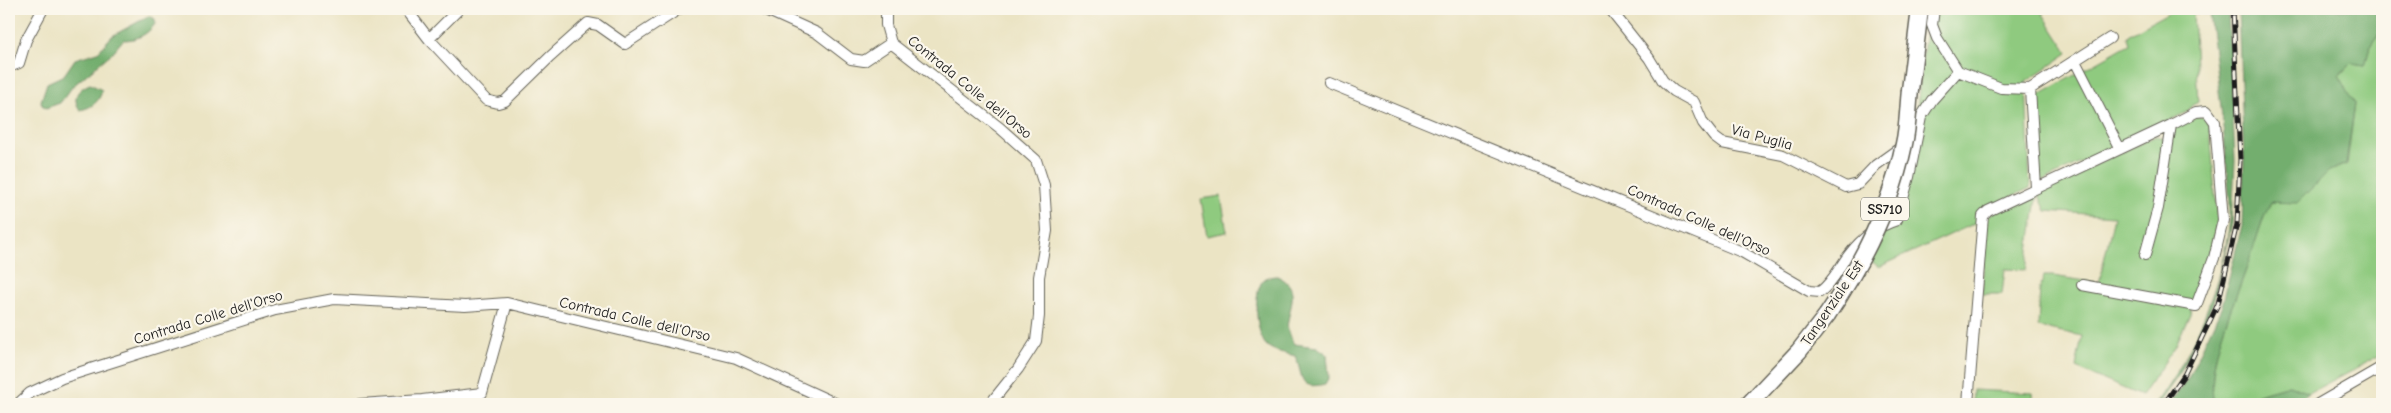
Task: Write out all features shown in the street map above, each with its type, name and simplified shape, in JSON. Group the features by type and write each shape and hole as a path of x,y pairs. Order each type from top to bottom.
{"main road":[{"name":"Tangenziale Est","path":"1749,404 1794,357 1827,315 1852,278 1878,228 1904,144 1920,9"}],"street":[{"path":"9,67 19,63 26,40 43,9"},
{"path":"406,9 429,39 486,100 498,103 505,101 588,23 598,25 625,44 679,9"},
{"path":"429,39 459,9"},
{"name":"Contrada Colle dell'Orso","path":"764,9 817,33 851,58 864,61 891,44"},
{"name":"Contrada Colle dell'Orso","path":"886,9 886,25 891,44 1000,128 1036,160 1044,185 1047,231 1039,276 1039,316 1036,341 1018,369 990,404"},
{"name":"Via Puglia","path":"1610,9 1649,58 1663,81 1694,102 1703,122 1714,137 1722,142 1783,155 1846,187 1858,184 1876,165 1918,136"},
{"path":"1934,9 1932,25 1937,38 1958,71 2001,88 2030,89 2110,38"},
{"path":"2075,61 2120,149"},
{"name":"Contrada Colle dell'Orso","path":"1329,83 1742,252 1809,291 1820,292 1829,285 1848,255 1862,241 1884,224 1897,220 1921,117 1932,100 1958,71"},
{"path":"2030,89 2036,188"},
{"path":"1968,404 1983,216 1988,211 2196,112 2207,111 2215,122 2223,220 2214,258 2200,300 2196,306 2082,285"},
{"path":"2145,255 2158,208 2171,125"},
{"name":"Contrada Colle dell'Orso","path":"18,404 30,393 62,378 275,310 334,299 465,306 507,303 736,358 837,404"},
{"path":"360,404 422,400 482,393 507,303"},
{"path":"2318,404 2382,367"}],"green space":[{"path":"1928,9 2050,9 2043,14 2068,53 2026,82 2030,188 1979,212 1978,222 1879,267 1871,261 1900,188 1916,117"},
{"path":"2175,9 2188,9 2193,13 2198,102 2191,106 2189,111 2039,183 2036,97 2129,44 2127,37 2129,34"},
{"path":"2188,9 2228,9 2235,160 2232,224 2213,303 2180,373 2158,404 2155,404 2182,364 2204,317 2221,267 2230,219 2230,200 2217,72 2209,14 2193,13"},
{"path":"2238,9 2382,9 2382,28 2370,47 2365,65 2351,63 2339,75 2355,103 2346,164 2329,171 2297,203 2271,202 2267,210 2222,332 2214,366 2213,400 2202,404 2170,404 2188,378 2222,306 2242,225 2244,160"},
{"path":"149,16 155,19 155,24 149,31 137,38 123,40 113,52 73,86 60,103 46,108 42,105 41,101 47,83 64,75 75,59 98,52 112,36"},
{"path":"2382,28 2382,354 2309,393 2289,385 2258,394 2243,404 2202,404 2213,400 2214,366 2222,332 2271,202 2297,202 2329,171 2347,164 2355,103 2339,76 2351,63 2365,65 2370,47"},
{"path":"90,84 102,90 101,94 94,104 80,110 76,101 77,94 82,88"},
{"path":"2197,117 2205,119 2210,127 2217,222 2199,287 2192,301 2190,314 2175,347 2141,396 2076,368 2082,336 2038,327 2040,287 2044,276 2099,283 2114,216 2046,211 2038,193 2026,270 2005,269 2002,294 1982,294 1986,221 1990,214 2156,136 2163,138 2164,141 2158,173 2166,174 2173,131 2176,127"},
{"path":"1221,196 1227,232 1207,236 1201,199"},
{"path":"1277,276 1289,285 1291,290 1292,301 1288,327 1294,344 1317,347 1327,354 1329,377 1325,384 1316,386 1306,383 1303,380 1295,356 1272,349 1266,345 1263,339 1258,321 1258,291 1261,283 1266,278"},
{"path":"2289,385 2309,393 2295,404 2243,404 2258,394"},
{"path":"1973,390 2033,393 2033,404 1972,404"}],"railway":[{"path":"2164,404 2184,375 2218,304 2237,224 2240,160 2233,9"}]}
